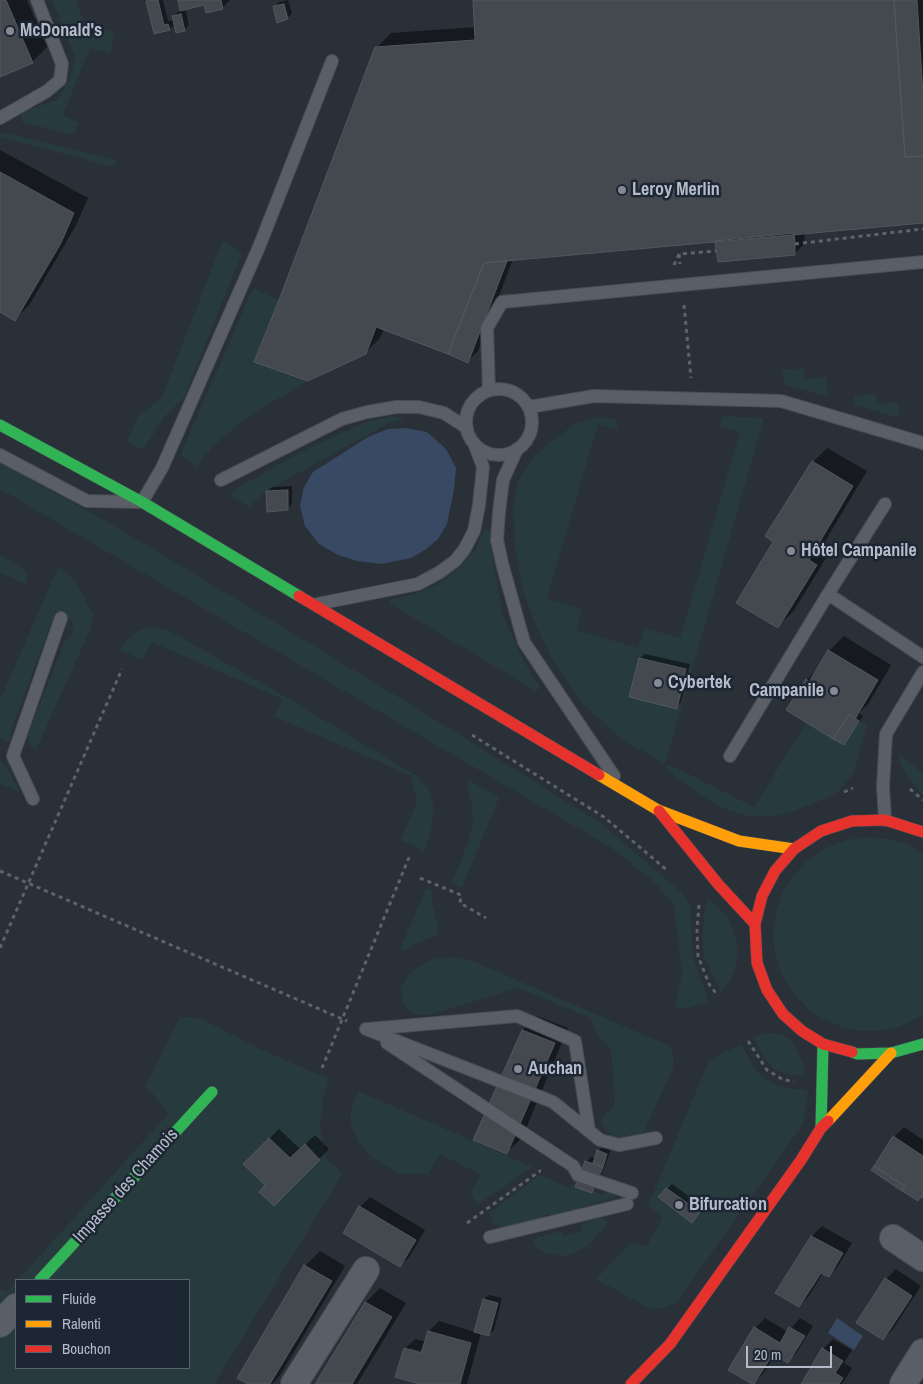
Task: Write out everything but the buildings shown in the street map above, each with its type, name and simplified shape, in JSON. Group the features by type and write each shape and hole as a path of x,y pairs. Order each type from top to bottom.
{"main road":[{"path":"0,425 142,502 316,604 658,810 740,841 794,849"},
{"path":"658,810 718,884 755,924"},
{"path":"923,832 885,820 852,821 821,831 794,849 775,871 762,896 755,924 757,963 767,990 783,1014 802,1031 824,1044 857,1054 891,1054 923,1044"},
{"path":"821,1128 824,1044"},
{"path":"631,1384 670,1344 801,1160 821,1128 891,1054"},
{"name":"Impasse des Chamois","path":"41,1279 212,1092"}],"street":[{"path":"893,1238 923,1258"},
{"path":"294,1384 366,1270"},
{"path":"0,1324 15,1308"},
{"path":"904,1384 923,1352"}],"lane":[{"path":"0,118 47,91 60,80 62,64 37,0"},
{"path":"0,455 87,501 142,502 162,468 259,247 332,61"},
{"path":"489,390 487,328 502,302 923,262"},
{"path":"316,604 418,584 455,561 464,550 474,531 480,505 483,467 467,428 466,418 469,409 473,401 489,390 508,389 524,400 529,407 532,426 530,436 524,443 508,454 499,455 489,453 474,443"},
{"path":"529,407 594,396 781,401 923,443"},
{"path":"221,480 342,419 367,412 396,407 419,407 444,413 467,428"},
{"path":"517,449 503,480 497,540 524,642 624,791"},
{"path":"730,756 828,594 886,504"},
{"path":"828,594 923,657"},
{"path":"32,799 13,756 61,618"},
{"path":"885,820 883,786 886,734 923,672"},
{"path":"366,1029 517,1016 575,1041 589,1131"},
{"path":"366,1029 553,1102 600,1140 619,1145 656,1138"},
{"path":"366,1029 573,1166 578,1175 629,1199 490,1237"}],"path":[{"path":"795,244 923,229"},
{"path":"679,254 693,399"},
{"path":"0,948 122,669"},
{"path":"466,731 604,817 673,875"},
{"path":"838,796 853,788"},
{"path":"910,789 923,801"},
{"path":"322,1068 410,855"},
{"path":"0,871 366,1029"},
{"path":"420,878 461,895 460,902 486,918"},
{"path":"700,900 697,930 698,956 709,984 718,996"},
{"path":"467,1223 540,1171 566,1183 573,1166"}],"green space":[{"path":"52,0 77,0 87,35 114,29 111,54 90,48 63,115 79,123 74,135 22,122 22,112 56,100 70,79 75,57"},
{"path":"0,132 117,160 114,167 0,137"},
{"path":"223,240 242,254 184,397 165,416 143,450 127,441 138,416 161,399"},
{"path":"253,288 279,300 254,361 308,381 249,416 214,445 196,467 180,455"},
{"path":"804,368 805,379 826,377 828,397 784,384 782,370"},
{"path":"876,394 877,404 898,402 900,418 855,405 854,396"},
{"path":"392,416 406,419 389,423 266,491 249,507 231,496 233,490 305,450 366,422"},
{"path":"602,416 616,420 619,430 598,424 547,599 582,609 577,630 638,648 644,628 680,638 740,432 719,426 722,416 764,418 665,764 620,738 582,703 555,664 536,626 523,591 515,547 513,508 518,482 533,458 575,424"},
{"path":"0,463 115,526 428,715 602,824 681,892 690,905 693,957 709,1002 685,1009 675,1008 682,972 674,905 653,881 612,848 0,489"},
{"path":"484,529 490,530 491,548 503,616 522,658 540,687 536,691 389,603 392,599 411,595 439,585 459,568 476,549"},
{"path":"0,555 25,570 28,579 26,584 0,573"},
{"path":"58,567 75,580 93,614 90,630 36,750 29,744 28,734 65,641 72,635 73,621 56,611 12,728 9,742 0,737 0,700"},
{"path":"142,629 168,630 286,697 420,778 430,792 434,810 431,831 424,851 401,840 417,801 410,775 275,717 282,699 152,642 142,660 120,650 133,634"},
{"path":"859,721 867,725 853,774 840,790 829,797 792,812 774,816 747,816 725,809 697,793 666,769 665,764 677,768 754,807 806,723 844,745"},
{"path":"898,754 923,773 923,796 908,777 900,763"},
{"path":"0,761 8,769 20,792 0,784"},
{"path":"471,781 499,798 462,888 452,883 470,837 473,819 467,785"},
{"path":"866,837 887,839 907,844 923,853 923,1015 899,1027 880,1031 861,1031 842,1027 823,1019 806,1007 792,991 781,973 775,953 773,933 776,912 783,892 794,875 808,860 826,848 846,840"},
{"path":"426,888 432,891 432,905 439,927 436,936 415,944 405,951 400,950"},
{"path":"707,898 727,916 738,945 736,966 730,981 721,993 705,960 702,944"},
{"path":"454,957 470,960 670,1046 673,1055 673,1068 644,1132 637,1136 623,1138 613,1137 605,1130 601,1120 615,1103 611,1049 598,1037 591,1018 518,988 429,1015 417,1015 408,1011 402,1001 401,988 406,978 418,967 434,959"},
{"path":"188,1017 204,1020 260,1049 329,1079 323,1099 320,1128 326,1158 343,1173 214,1384 0,1384 0,1289 7,1292 15,1283 15,1369 190,1369 190,1279 19,1279 168,1114 150,1090 145,1087 180,1018"},
{"path":"771,1033 790,1039 803,1062 805,1076 785,1074 774,1069 766,1060 753,1037"},
{"path":"741,1044 754,1067 762,1076 776,1085 808,1090 803,1124 676,1303 663,1308 650,1309 596,1279 630,1243 647,1246 663,1216 648,1206 704,1072 716,1056"},
{"path":"358,1091 533,1167 477,1205 471,1194 480,1174 440,1154 428,1174 401,1174 372,1158 357,1141 351,1124 351,1110"},
{"path":"540,1175 570,1188 574,1184 603,1195 605,1192 614,1193 614,1197 554,1217 546,1213 541,1221 521,1226 504,1227 493,1224 489,1213"},
{"path":"600,1218 606,1219 607,1225 588,1246 567,1256 546,1253 537,1249 533,1239 561,1231 564,1236 582,1231 580,1224"}],"water":[{"path":"406,428 427,432 446,449 456,468 454,490 447,524 438,539 425,550 411,558 382,564 357,561 338,555 319,544 305,526 300,506 304,487 313,472 368,437 388,429"},
{"path":"837,1318 863,1336 854,1350 828,1333"}],"traffic: fast":[{"path":"0,425 142,502 299,596"},
{"path":"821,1128 823,1044"},
{"path":"852,1052 857,1054 891,1053 923,1044"},
{"path":"41,1279 212,1092"}],"traffic: slow":[{"path":"599,775 658,810 739,841 794,849"},
{"path":"828,1121 891,1053"}],"traffic: jam":[{"path":"299,596 599,775"},
{"path":"659,811 718,884 755,924"},
{"path":"852,1052 823,1044 802,1031 783,1014 767,990 757,963 755,924 762,896 775,871 794,849 821,831 852,821 885,820 923,832"},
{"path":"631,1384 670,1344 801,1160 821,1128 828,1121"}],"place":[{"name":"McDonald's","path":"10,31"},
{"name":"Leroy Merlin","path":"622,190"},
{"name":"Hôtel Campanile","path":"791,551"},
{"name":"Cybertek","path":"658,683"},
{"name":"Campanile","path":"834,691"},
{"name":"Auchan","path":"518,1069"},
{"name":"Bifurcation","path":"679,1205"}]}
